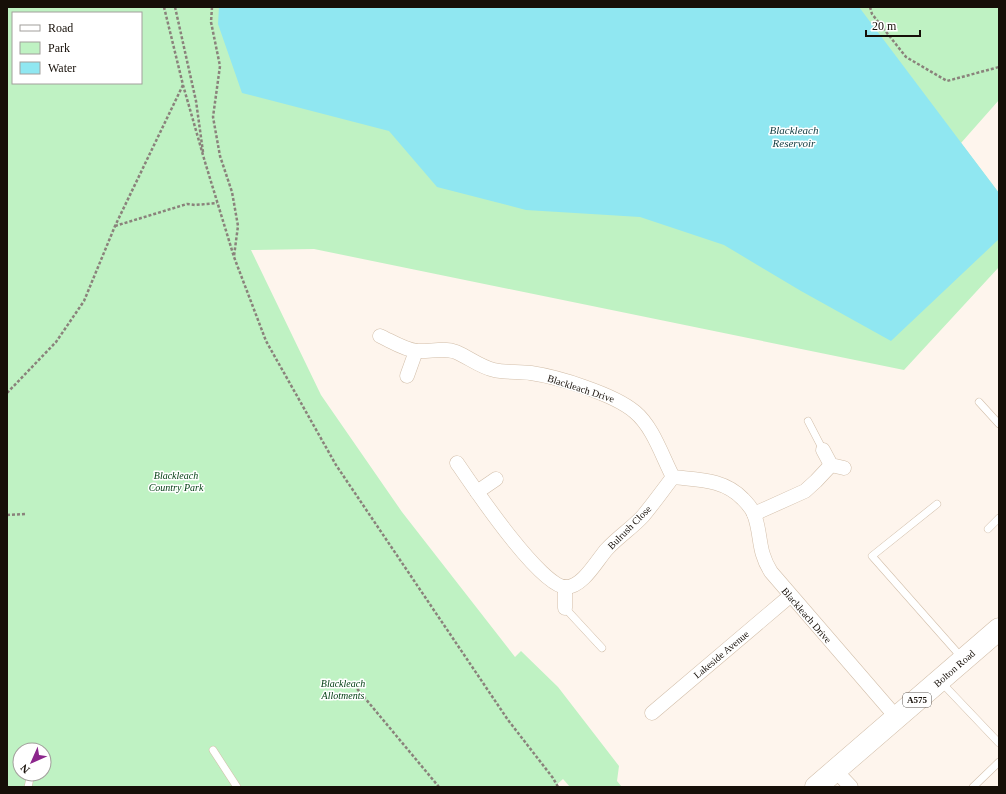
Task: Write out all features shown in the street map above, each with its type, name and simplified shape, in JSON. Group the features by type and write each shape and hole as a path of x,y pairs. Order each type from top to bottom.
{"main road":[{"name":"Bolton Road","path":"835,770 999,629"},
{"name":"A575","path":"816,787 835,770"}],"street":[{"name":"Blackleach Drive","path":"380,336 416,351 445,350 456,352 482,367 496,371 530,373 548,377 605,394 622,402 636,413 648,429 673,477 724,484 738,494 754,514 764,561 790,596 897,718"},
{"path":"407,376 416,351"},
{"path":"754,514 805,491 837,466 823,450"},
{"path":"457,463 477,492 539,571 550,582 564,587 565,608"},
{"name":"Bulrush Close","path":"564,587 569,587 587,575 605,551 642,516 673,477"},
{"path":"477,492 496,479"},
{"name":"Lakeside Avenue","path":"653,714 790,596"},
{"path":"835,770 851,787"}],"lane":[{"path":"979,402 999,424"},
{"path":"808,421 823,450"},
{"path":"937,504 872,556 964,660"},
{"path":"988,529 999,518"},
{"path":"565,608 602,648"},
{"path":"940,681 999,743"},
{"path":"212,750 237,787"},
{"path":"973,787 999,762"}],"path":[{"path":"164,7 183,85 217,202 234,257 266,341 336,465 508,720 553,778 558,787"},
{"path":"175,7 196,101 205,162"},
{"path":"212,7 211,22 220,66 214,117 220,156 232,192 238,226 234,257"},
{"path":"870,7 872,14 906,57 947,81 999,67"},
{"path":"7,393 56,342 84,301 115,226 183,85"},
{"path":"115,226 187,204 194,205 217,202"},
{"path":"7,515 25,514"},
{"path":"354,685 439,787"}],"green space":[{"name":"Blackleach Country Park","path":"7,7 999,7 999,100 961,143 999,193 999,267 904,370 314,249 251,250 321,395 402,512 515,657 521,651 558,687 619,766 617,781 622,787 570,787 563,779 554,787 7,787"}],"water":[{"name":"Blackleach Reservoir","path":"219,7 859,7 999,193 999,239 891,341 801,291 724,245 640,217 526,210 437,187 389,131 242,93 218,24"}],"park label":[{"name":"Blackleach Allotments","path":"343,688"}]}
